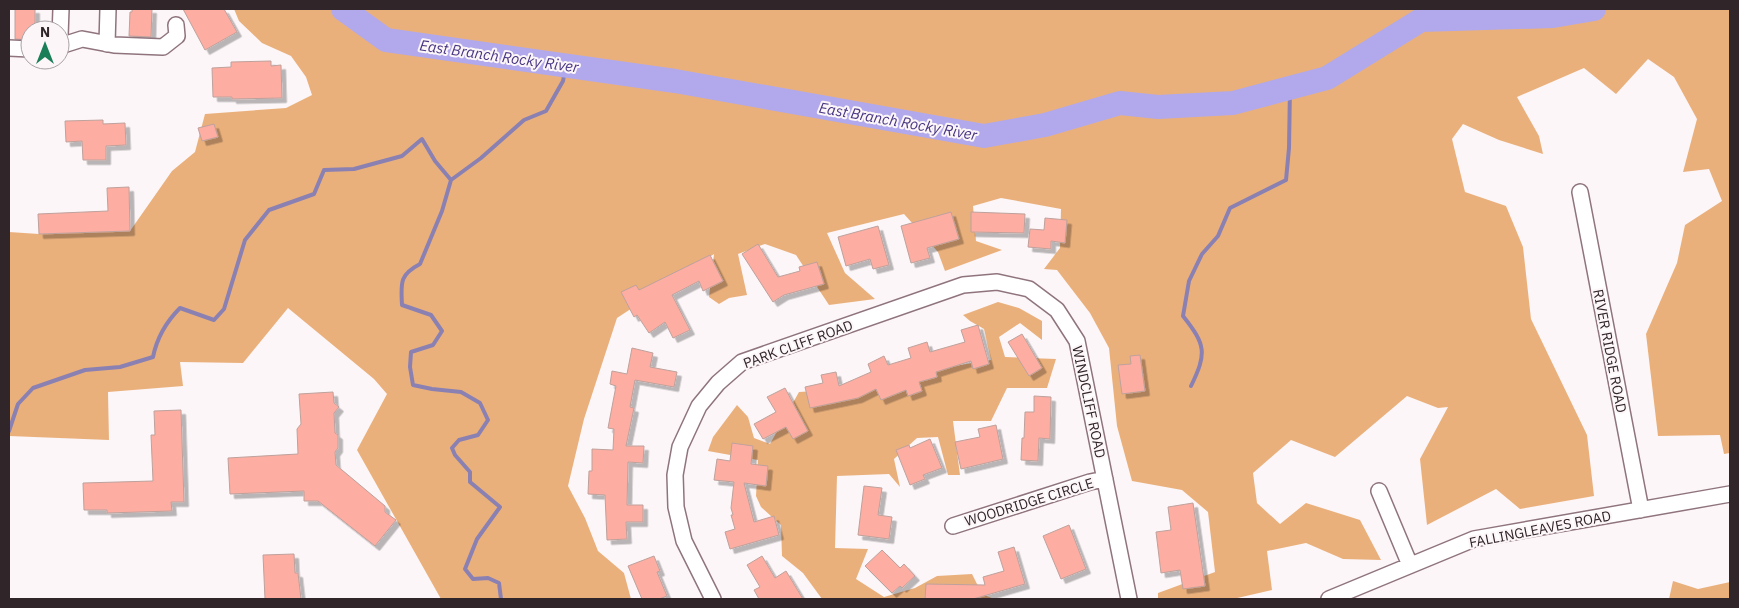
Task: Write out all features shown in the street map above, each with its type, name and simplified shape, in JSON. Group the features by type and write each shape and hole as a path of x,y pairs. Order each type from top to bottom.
{"street":[{"path":"107,44 108,9"},
{"path":"70,43 82,40 107,44 164,47 177,36 176,25"},
{"name":"RIVER RIDGE ROAD","path":"1580,192 1641,510"},
{"name":"WINDCLIFF ROAD","path":"963,286 997,282 1029,289 1057,310 1077,341 1129,599"},
{"name":"PARK CLIFF ROAD","path":"713,599 684,541 676,507 675,475 680,447 699,406 718,383 742,362 963,286"},
{"name":"WOODRIDGE CIRCLE","path":"953,526 1090,482 1105,479"},
{"path":"1379,490 1410,565"},
{"name":"FALLINGLEAVES ROAD","path":"1329,599 1474,539 1730,494"}],"shaded area":[{"path":"234,9 1730,9 1730,453 1724,454 1720,435 1658,436 1646,334 1677,263 1685,225 1722,201 1709,169 1683,172 1697,119 1674,77 1648,59 1616,94 1584,68 1517,97 1539,136 1543,154 1499,140 1463,124 1452,139 1465,192 1506,206 1523,247 1531,319 1587,435 1594,496 1520,509 1496,489 1427,525 1420,459 1448,407 1438,408 1407,396 1335,457 1291,440 1253,473 1257,503 1280,524 1306,503 1360,520 1381,560 1343,559 1306,543 1267,551 1272,590 1233,599 1158,599 1158,593 1215,572 1208,512 1182,490 1132,481 1117,426 1109,348 1090,313 1057,270 1044,269 1060,248 1061,209 1001,198 973,206 976,241 1002,250 945,271 938,252 904,214 827,233 845,273 875,299 829,305 796,255 765,244 738,254 747,295 729,298 719,304 709,297 714,254 617,318 584,419 568,486 585,518 598,551 624,573 631,599 441,599 357,450 387,394 374,379 288,308 243,363 180,362 183,386 108,392 109,440 9,436 9,232 39,234 130,231 172,171 195,152 205,114 286,108 312,95 306,77 291,56 262,43 239,21"},
{"path":"998,302 1019,308 1042,321 1042,340 1020,323 999,337 1005,357 1056,359 1047,388 1007,388 991,421 953,421 960,475 948,475 938,437 917,438 894,459 900,487 889,474 837,476 835,548 868,549 856,579 884,597 915,588 937,576 972,574 982,594 994,599 822,599 803,573 782,556 781,525 761,507 756,496 758,460 708,451 713,437 737,405 748,417 754,438 770,444 799,392 847,389 942,368 991,360 984,329 963,315"},
{"path":"1673,581 1698,589 1730,582 1730,599 1669,599"}],"building":[{"path":"15,9 35,9 35,20 20,20 20,39 15,39"},
{"path":"132,9 152,9 151,37 129,36 130,12 132,12"},
{"path":"183,9 224,9 237,32 205,50"},
{"path":"271,61 271,66 281,65 282,98 232,99 232,97 213,97 212,68 231,67 231,62"},
{"path":"103,120 103,124 125,123 126,145 106,146 106,160 83,160 82,141 66,142 65,121"},
{"path":"214,124 218,137 202,141 198,128"},
{"path":"129,187 130,231 39,234 38,214 108,211 107,188"},
{"path":"951,212 959,239 927,248 930,258 911,263 901,226"},
{"path":"971,212 1025,214 1024,233 971,232"},
{"path":"1045,218 1067,220 1065,243 1051,241 1051,249 1028,247 1030,229 1044,230"},
{"path":"878,226 889,265 873,269 870,259 846,266 838,237"},
{"path":"758,244 778,277 800,271 799,267 817,262 824,284 784,295 773,302 742,254"},
{"path":"710,255 723,281 703,291 699,281 672,295 690,330 673,338 665,322 649,333 637,315 634,317 621,292 636,285 639,290"},
{"path":"978,325 989,364 973,369 971,361 936,372 937,377 919,382 922,391 908,396 906,390 881,400 876,389 858,398 810,408 805,387 823,383 821,375 836,372 839,386 871,372 868,364 884,356 888,365 911,358 908,348 927,342 930,352 965,342 961,330"},
{"path":"1022,334 1042,368 1029,376 1008,342"},
{"path":"632,348 653,353 650,367 677,372 674,387 635,380 630,407 634,408 626,446 644,446 643,463 628,462 627,505 643,505 643,522 626,522 627,539 607,540 605,495 588,494 589,471 592,471 592,449 613,450 614,429 608,428 616,386 610,384 612,371 627,374"},
{"path":"1140,355 1145,391 1122,394 1118,365 1131,364 1130,356"},
{"path":"785,388 808,431 793,439 786,427 763,439 754,424 776,412 767,397"},
{"path":"333,392 334,403 339,407 334,413 335,433 338,435 338,448 335,452 336,465 385,506 385,512 396,520 375,546 318,501 304,501 304,491 230,494 228,458 298,454 297,429 301,424 299,394"},
{"path":"1034,396 1051,397 1050,439 1039,438 1038,461 1021,460 1025,412 1034,412"},
{"path":"181,410 184,502 171,502 172,511 107,513 107,510 84,510 83,483 153,481 151,435 155,435 154,411"},
{"path":"996,425 1003,459 961,469 955,442 980,437 978,429"},
{"path":"930,439 942,468 923,475 925,479 910,485 896,450 909,445 910,448"},
{"path":"732,443 753,446 751,464 768,466 766,486 744,483 754,522 774,516 779,535 730,549 725,532 735,529 731,515 733,515 731,508 734,482 714,480 717,459 730,461"},
{"path":"864,486 882,488 878,515 892,517 889,539 858,535"},
{"path":"1193,503 1205,586 1183,589 1180,570 1161,573 1156,532 1171,530 1168,507"},
{"path":"1069,525 1086,569 1061,579 1043,536"},
{"path":"1014,547 1025,584 973,599 925,599 926,584 985,585 983,577 1004,571 998,552"},
{"path":"882,550 900,568 904,564 915,576 902,588 900,586 892,593 865,566"},
{"path":"294,554 295,573 298,573 301,599 265,599 263,555"},
{"path":"654,556 660,571 657,572 667,596 659,599 642,599 628,566"},
{"path":"762,556 775,578 786,571 803,599 759,599 754,590 760,587 747,565"}],"waterway":[{"name":"East Branch Rocky River","path":"343,9 386,40 675,81 984,136 1045,125 1120,103 1158,107 1233,103 1327,78 1421,20 1553,16 1594,9"},
{"path":"9,431 18,404 33,388 85,370 120,367 153,357 163,330 180,308 214,320 224,309 245,240 269,210 314,194 324,170 354,169 402,156 422,139 435,161 451,180 481,158 524,120 546,111 563,81 566,65"},
{"path":"1191,386 1200,365 1202,350 1200,342 1183,316 1189,281 1202,254 1218,236 1230,208 1286,180 1289,148 1290,87"},
{"path":"451,180 442,211 420,264 408,272 403,280 401,291 402,305 431,315 442,331 433,345 411,352 410,367 413,385 461,392 480,403 488,420 478,435 459,440 452,448 455,455 470,472 470,482 500,507 477,539 465,569 473,579 488,578 499,583 501,599"}]}
